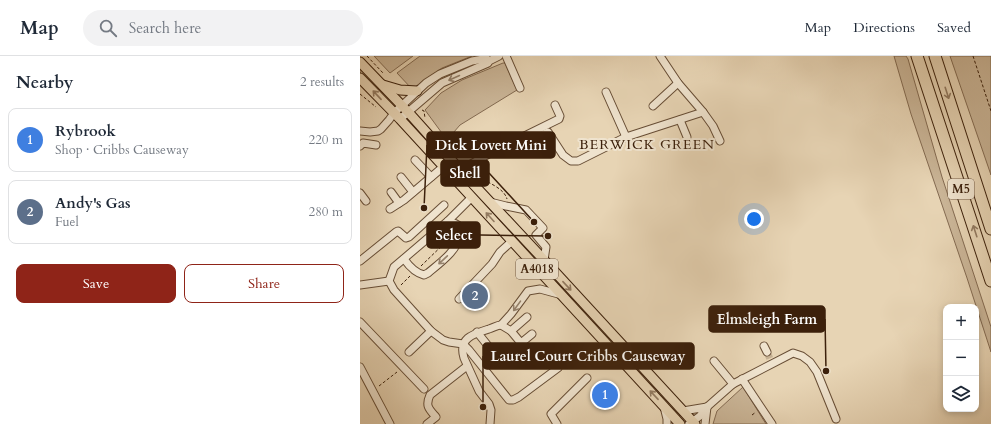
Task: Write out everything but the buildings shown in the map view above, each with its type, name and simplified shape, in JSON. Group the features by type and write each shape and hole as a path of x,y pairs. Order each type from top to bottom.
{"highway":[{"name":"M5","path":"917,56 991,281"},
{"name":"M5","path":"935,56 991,229"}],"main road":[{"name":"A4018","path":"360,62 382,84 460,171 683,411 692,423"},
{"name":"A4018","path":"360,78 472,197 680,424"},
{"name":"A4018","path":"382,84 400,90 417,91"}],"street":[{"path":"360,131 378,131 397,116 408,113 442,83 488,63 489,60 498,56"},
{"path":"506,56 520,88"},
{"path":"660,56 678,83 713,126 720,141"},
{"path":"397,116 402,106 417,91 440,74 472,61 483,59 489,60"},
{"path":"653,106 678,83"},
{"path":"606,92 626,137"},
{"path":"460,171 492,152 559,119 560,116 555,105"},
{"path":"514,149 548,132 563,154 571,161 578,161 626,137 703,112"},
{"path":"680,120 687,137"},
{"path":"360,146 363,143 376,145"},
{"path":"415,160 431,177"},
{"path":"390,209 399,204 443,166"},
{"path":"401,177 413,192"},
{"path":"391,192 399,204"},
{"path":"360,194 366,201"},
{"path":"472,197 448,221 394,267 389,281 394,290 431,331 443,340 463,344 470,350 510,400 512,401 526,392 558,368"},
{"path":"490,202 526,210 531,214 543,228 536,235 546,247 544,260"},
{"path":"360,261 398,231 406,238 409,237 444,205"},
{"path":"404,259 415,271 424,275 428,273 458,244 460,228 458,225 448,221"},
{"path":"421,226 430,236"},
{"path":"459,299 492,264 500,252 512,242"},
{"path":"361,283 389,281"},
{"path":"490,424 491,410 489,404 479,391 467,366 462,353 463,344 471,335 477,332 501,325 528,291 540,289 562,296"},
{"path":"511,331 527,317"},
{"path":"360,322 424,389"},
{"path":"501,325 511,331 520,343 532,334"},
{"path":"409,352 431,331"},
{"path":"477,332 497,357"},
{"path":"692,423 707,407 733,384 742,379 768,355 793,353 802,356 810,362 817,372 836,419"},
{"path":"714,361 733,384"},
{"path":"426,424 436,417 428,409 427,401 430,395 467,366"},
{"path":"360,368 390,424"},
{"path":"557,424 551,414 587,378"},
{"path":"742,379 772,424"},
{"path":"664,407 667,424"},
{"path":"683,411 707,407"},
{"path":"705,424 707,407"}],"path":[{"path":"973,56 991,111"},
{"path":"360,94 377,108"},
{"path":"394,290 460,228"},
{"path":"372,391 404,368"}],"shaded area":[{"path":"374,56 413,56 390,73"},
{"path":"420,56 472,56 442,68 412,89 397,73"},
{"path":"894,56 906,56 908,59 942,177 991,327 991,352 979,315 979,304 975,304 911,114"},
{"path":"950,56 991,56 991,175"},
{"path":"505,63 517,90 460,125 447,140 425,110 441,93 462,80"},
{"path":"360,67 680,415 678,417 360,72"},
{"path":"743,387 766,424 713,424 717,411"}],"tunnel":[{"path":"767,352 770,359"}],"place":[{"name":"Dick Lovett Mini","path":"424,208"},
{"name":"Shell","path":"534,222"},
{"name":"Select","path":"548,236"},
{"name":"Andy's Gas","path":"475,296"},
{"name":"Elmsleigh Farm","path":"826,371"},
{"name":"Rybrook","path":"605,395"},
{"name":"Laurel Court Cribbs Causeway","path":"483,407"}],"district":[{"name":"BERWICK GREEN","path":"647,144"}]}
